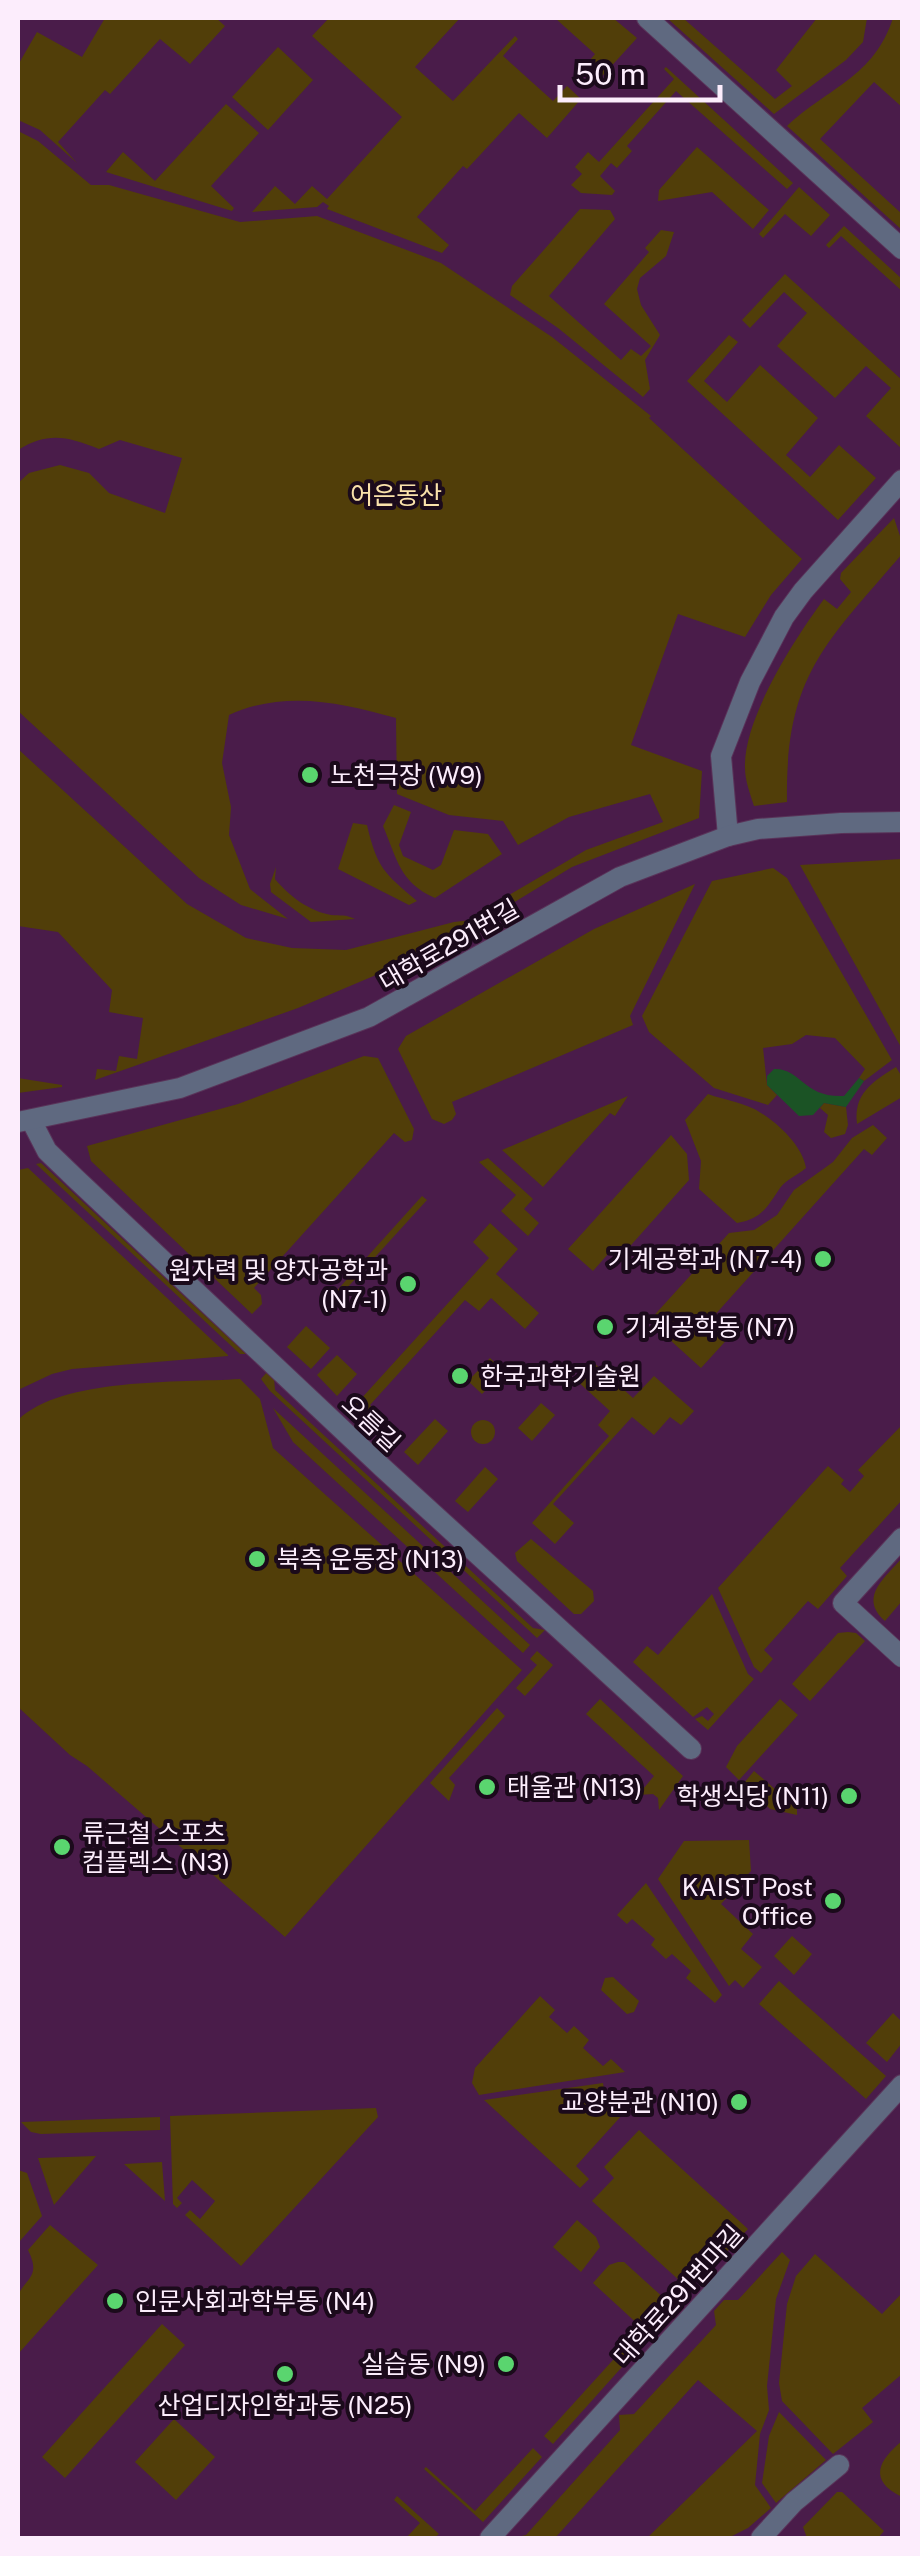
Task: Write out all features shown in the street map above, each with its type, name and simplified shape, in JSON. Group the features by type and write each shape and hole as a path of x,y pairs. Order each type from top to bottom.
{"street":[{"path":"647,18 902,248"},
{"path":"728,836 721,756 750,682 802,591 902,480"},
{"name":"대학로291번길","path":"24,1121 180,1088 369,1017 620,878 728,836 758,829 902,822"},
{"name":"오름길","path":"24,1121 75,1178 691,1750"},
{"path":"902,1538 843,1603 902,1657"},
{"name":"대학로291번마길","path":"490,2538 902,2085"},
{"path":"761,2537 794,2502 839,2465"}],"shaded area":[{"name":"한국과학기술원","path":"18,18 902,18 902,2538 18,2538"},
{"path":"774,1069 791,1073 811,1088 830,1095 844,1096 859,1078 864,1081 846,1107 824,1103 813,1115 799,1116 767,1085 767,1076"}],"green space":[{"path":"105,18 216,18 225,26 190,64 160,39 110,94 105,90 58,142 77,163 40,130 18,120 18,65 37,32 82,57"},
{"path":"329,18 460,18 415,67 453,101 515,36 518,39 503,56 553,101 567,86 581,99 547,138 519,113 467,169 463,166 417,217 449,245 442,253 327,209 329,206 323,202 317,207 252,212 275,186 295,204 312,186 327,199 402,117 312,36"},
{"path":"555,18 613,18 637,38 595,84 581,71 595,54"},
{"path":"667,18 683,18 775,99 792,86 776,70 817,18 867,18 863,42 846,60 774,114"},
{"path":"893,18 902,18 902,107 874,82 820,139 902,214 902,230 787,126 862,68 885,38"},
{"path":"278,47 313,80 268,130 232,97"},
{"path":"666,67 793,183 787,189 676,91 627,146 632,151 617,168 611,163 600,176 615,191 612,195 581,193 571,185 582,174 575,167 588,152 599,162 674,79"},
{"path":"226,104 259,133 211,186 234,208 232,211 106,172 123,152 155,181"},
{"name":"어은동산","path":"18,131 38,141 91,185 109,185 240,222 317,216 441,263 552,337 651,416 802,559 771,595 745,637 678,614 631,745 702,771 699,818 572,867 513,903 509,895 586,850 663,822 650,794 569,817 518,845 503,821 449,815 397,794 396,718 312,701 250,707 229,715 222,763 231,807 229,835 250,889 288,919 241,905 199,878 18,711 18,483 29,473 60,465 89,473 109,493 165,513 182,458 120,440 99,449 68,439 49,438 18,450"},
{"path":"697,147 769,210 753,229 712,192 658,201 659,190"},
{"path":"799,187 830,215 811,236 785,214 763,238 759,234"},
{"path":"580,209 610,210 615,219 549,296 621,360 631,349 641,356 651,346 604,304 649,252 645,248 661,230 674,232 666,256 640,278 637,289 641,305 660,335 645,360 650,389 643,397 558,328 510,295 512,286"},
{"path":"844,226 902,279 902,291 841,236 829,248 826,245"},
{"path":"785,274 902,380 902,449 866,416 891,388 866,366 835,398 777,346 807,313 784,292 750,328 742,320"},
{"path":"729,335 738,342 704,381 727,402 760,365 818,418 786,455 810,477 839,445 876,478 838,520 687,381"},
{"path":"894,518 902,554 831,639 802,692 788,759 787,802 754,806 745,773 752,726 761,703 824,599 837,609 851,592 840,579 841,573"},
{"path":"18,749 187,904 246,938 292,948 346,950 454,922 471,920 474,925 376,975 298,1008 95,1080 97,1069 116,1071 119,1056 137,1059 143,1018 109,1012 112,990 58,932 18,926"},
{"path":"394,805 411,812 399,845 403,856 433,870 441,865 454,830 488,834 502,854 435,898 414,885 396,859 383,826"},
{"path":"353,823 367,825 383,869 417,901 409,905 338,869"},
{"path":"902,859 902,1049 800,865"},
{"path":"276,867 275,879 300,902 323,913 355,919 311,922 271,892"},
{"path":"773,868 787,878 892,1060 864,1081 859,1078 865,1069 835,1038 806,1035 792,1044 763,1048 767,1085 777,1095 768,1105 714,1088 649,1032 642,1016 712,881"},
{"path":"695,884 630,1016 633,1025 452,1102 456,1114 444,1124 432,1119 398,1049 406,1036 594,929"},
{"path":"364,1056 378,1058 414,1129 412,1140 405,1142 394,1133 254,1288 261,1295 262,1304 252,1314 91,1161 87,1146 238,1104"},
{"path":"896,1067 902,1077 902,1097 857,1124 861,1097"},
{"path":"18,1078 62,1085 62,1087 18,1093"},
{"path":"708,1094 749,1107 768,1118 789,1137 804,1160 806,1168 783,1185 752,1219 737,1223 699,1189 701,1161 685,1120"},
{"path":"628,1096 615,1116 610,1113 543,1187 502,1150"},
{"path":"824,1103 846,1107 845,1134 831,1138 824,1132 828,1115 820,1108"},
{"path":"873,1125 887,1138 872,1155 864,1149 713,1317 732,1334 701,1368 649,1321 729,1233 754,1230 777,1215 794,1190 833,1162 852,1138"},
{"path":"671,1135 687,1154 689,1180 624,1253 615,1246 593,1271 568,1249"},
{"path":"488,1158 533,1199 524,1209 539,1223 528,1236 501,1211 516,1195 479,1162"},
{"path":"41,1163 246,1354 240,1354 36,1164"},
{"path":"28,1168 228,1356 72,1369 18,1390 18,1170"},
{"path":"422,1196 427,1200 326,1311 322,1307"},
{"path":"490,1223 518,1249 496,1274 539,1313 525,1329 491,1298 479,1311 465,1300 370,1405 384,1419 376,1429 347,1403 352,1396 359,1401 489,1258 473,1242"},
{"path":"306,1326 330,1348 311,1369 287,1347"},
{"path":"337,1355 357,1374 337,1396 317,1375"},
{"path":"490,1358 504,1371 482,1394 468,1381"},
{"path":"592,1361 633,1398 654,1376 694,1411 681,1425 670,1417 654,1435 632,1417 553,1504 574,1523 555,1544 532,1523 609,1436 598,1425 610,1411 575,1379"},
{"path":"267,1372 274,1378 275,1390 533,1628 545,1630 537,1638 270,1391 261,1379"},
{"name":"북측 운동장 (N13)","path":"240,1379 260,1399 273,1448 522,1670 285,1937 18,1707 18,1420 38,1406 91,1389"},
{"path":"541,1403 555,1415 532,1441 518,1428"},
{"path":"273,1408 530,1645 523,1653 293,1442"},
{"path":"435,1419 448,1431 418,1465 404,1452"},
{"path":"483,1420 495,1432 483,1444 471,1432"},
{"path":"902,1425 902,1500 840,1568 847,1576 818,1609 808,1601 764,1650 773,1659 761,1673 754,1667 718,1588 828,1466 844,1480 841,1484 850,1492 864,1476 858,1470"},
{"path":"485,1467 498,1479 468,1512 455,1501"},
{"path":"531,1539 593,1591 594,1601 581,1614 574,1614 517,1561 515,1553"},
{"path":"902,1558 902,1601 885,1621 877,1612 874,1596 882,1580"},
{"path":"712,1594 748,1674 754,1679 708,1730 695,1719 702,1716 708,1721 714,1714 707,1707 693,1717 633,1662 647,1646 658,1655"},
{"path":"848,1632 865,1641 810,1701 792,1684 838,1633"},
{"path":"537,1651 553,1665 525,1696 516,1688 537,1665 530,1659"},
{"path":"600,1699 683,1776 659,1810 658,1798 653,1794 638,1795 654,1776 586,1714"},
{"path":"780,1699 798,1715 739,1780 726,1767 737,1746"},
{"path":"497,1708 505,1716 449,1778 455,1785 449,1801 430,1783"},
{"path":"754,1771 797,1808 797,1815 770,1809 744,1783"},
{"path":"749,1840 751,1871 721,1904 753,1934 741,1949 762,1967 743,1988 735,1980 729,1986 658,1879 684,1841"},
{"path":"646,1883 722,1995 715,2003 686,1978 691,1971 672,1954 666,1959 651,1945 655,1939 632,1919 627,1924 617,1915"},
{"path":"792,1936 812,1954 794,1975 774,1956"},
{"path":"613,1977 639,2001 634,2012 627,2014 601,1990 605,1978"},
{"path":"779,1981 886,2076 866,2099 759,2004"},
{"path":"540,1996 555,2010 549,2017 567,2033 574,2026 589,2040 583,2048 603,2066 611,2059 625,2072 479,2095 472,2083 475,2068"},
{"path":"893,2013 902,2022 902,2043 887,2062 866,2043"},
{"path":"603,2083 605,2095 624,2092 630,2098 619,2110 623,2114 576,2166 589,2179 580,2188 484,2100"},
{"path":"376,2108 378,2117 241,2266 185,2215 190,2210 200,2219 215,2201 192,2180 177,2198 182,2203 177,2208 173,2204 170,2116"},
{"path":"160,2117 160,2130 41,2134 31,2132 21,2122"},
{"path":"639,2130 748,2229 701,2280 691,2284 681,2282 592,2201 614,2178 604,2167"},
{"path":"96,2156 54,2205 38,2158"},
{"path":"162,2162 165,2201 124,2164"},
{"path":"18,2170 27,2173 42,2216 19,2242"},
{"path":"577,2220 596,2237 600,2247 581,2272 553,2247"},
{"path":"50,2225 98,2265 18,2354 17,2300 33,2271 28,2250"},
{"path":"782,2252 790,2260 776,2299 767,2386 769,2410 760,2434 755,2485 771,2508 748,2528 728,2538 647,2538 757,2431 698,2380 555,2538 513,2538 526,2535 620,2430 619,2415 634,2414 716,2325 714,2311 724,2300 738,2300"},
{"path":"815,2254 882,2314 902,2293 902,2374 862,2408 873,2422 833,2454 782,2401 779,2383 787,2304 796,2276"},
{"path":"624,2262 666,2300 665,2319 553,2444 544,2436 642,2328 593,2283 609,2265"},
{"path":"162,2324 185,2345 65,2478 42,2457"},
{"path":"779,2412 826,2460 776,2503 762,2483 769,2436"},
{"path":"174,2419 215,2457 176,2500 135,2462"},
{"path":"902,2441 902,2497 884,2484 880,2470 887,2455"},
{"path":"533,2448 542,2457 483,2522 424,2469 475,2511"},
{"path":"837,2492 842,2492 884,2531 878,2538 807,2538 803,2527"},
{"path":"397,2496 439,2534 434,2538 406,2538 420,2523 394,2500"}],"place":[{"name":"노천극장 (W9)","path":"310,775"},
{"name":"기계공학과 (N7-4)","path":"823,1259"},
{"name":"원자력 및 양자공학과 (N7-1)","path":"408,1284"},
{"name":"기계공학동 (N7)","path":"605,1327"},
{"name":"한국과학기술원","path":"460,1376"},
{"name":"북측 운동장 (N13)","path":"257,1559"},
{"name":"태울관 (N13)","path":"487,1787"},
{"name":"학생식당 (N11)","path":"849,1796"},
{"name":"류근철 스포츠 컴플렉스 (N3)","path":"62,1847"},
{"name":"KAIST Post Office","path":"833,1901"},
{"name":"교양분관 (N10)","path":"739,2102"},
{"name":"인문사회과학부동 (N4)","path":"115,2301"},
{"name":"실습동 (N9)","path":"506,2364"},
{"name":"산업디자인학과동 (N25)","path":"285,2374"}]}
